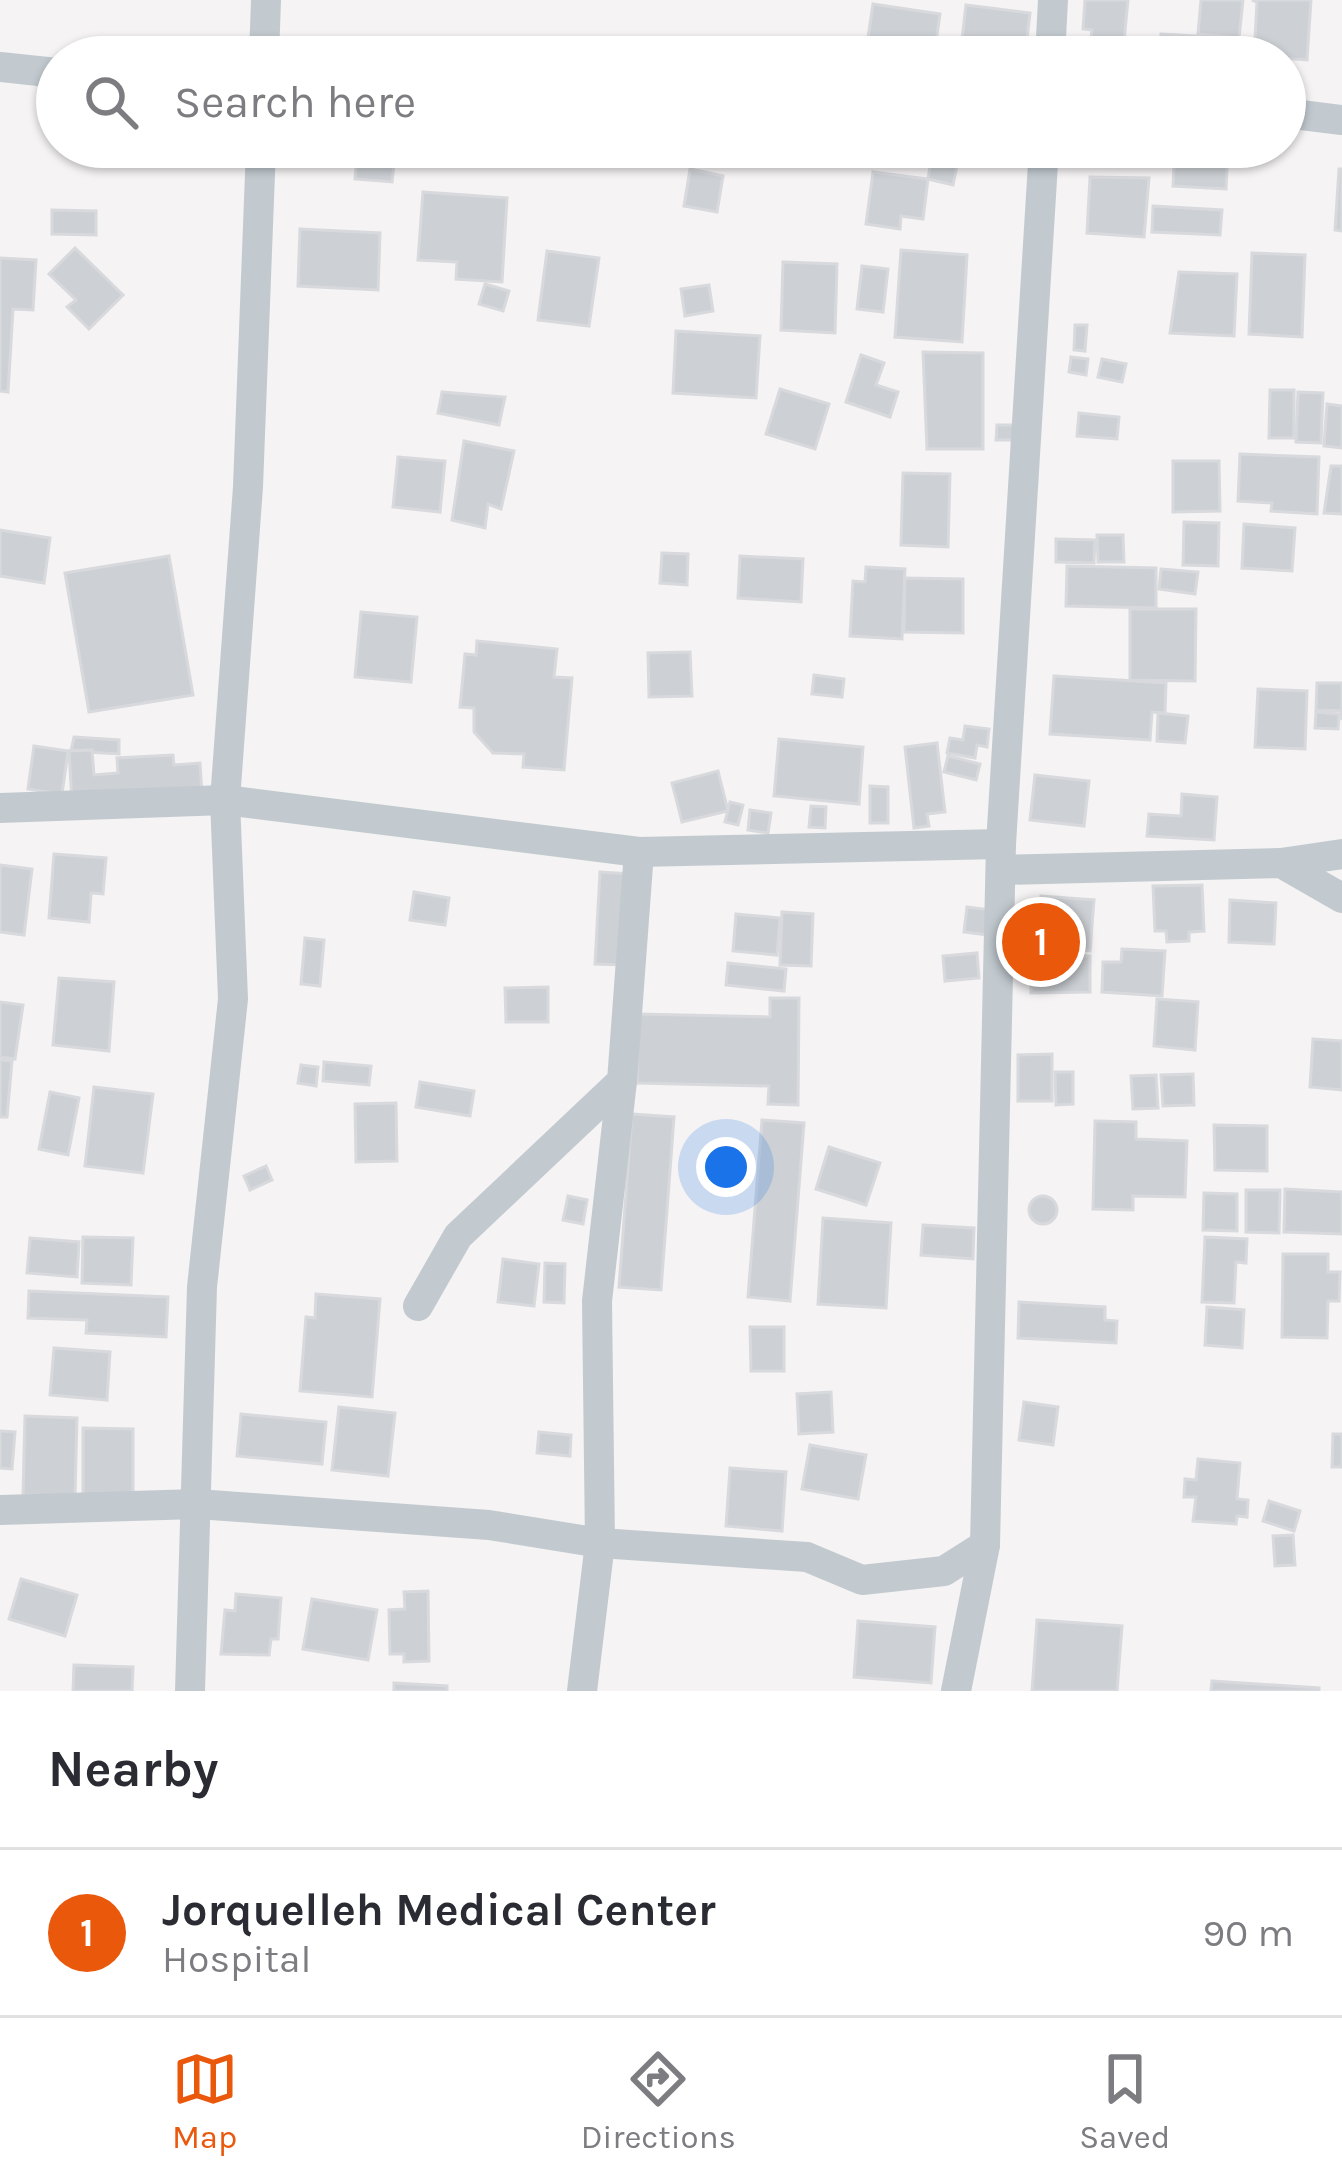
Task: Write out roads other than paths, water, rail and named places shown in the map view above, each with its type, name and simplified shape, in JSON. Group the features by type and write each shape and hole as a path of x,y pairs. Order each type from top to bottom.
{"street":[{"path":"265,36 266,0"},
{"path":"1051,36 1053,0"},
{"path":"0,67 36,71"},
{"path":"1306,116 1342,120"},
{"path":"190,1691 202,1287 233,999 225,800 248,487 260,168"},
{"path":"956,1691 986,1545 1001,857 1043,168"},
{"path":"0,808 225,800 639,852 1281,863 1342,854"},
{"path":"582,1691 600,1543 597,1300 622,1081 639,852"},
{"path":"1281,863 1342,898"},
{"path":"418,1306 458,1237 622,1081"},
{"path":"0,1510 197,1504 489,1526 600,1543 807,1557 862,1580 944,1570 986,1545"}],"place":[{"name":"Jorquelleh Medical Center","path":"1041,942"}]}
